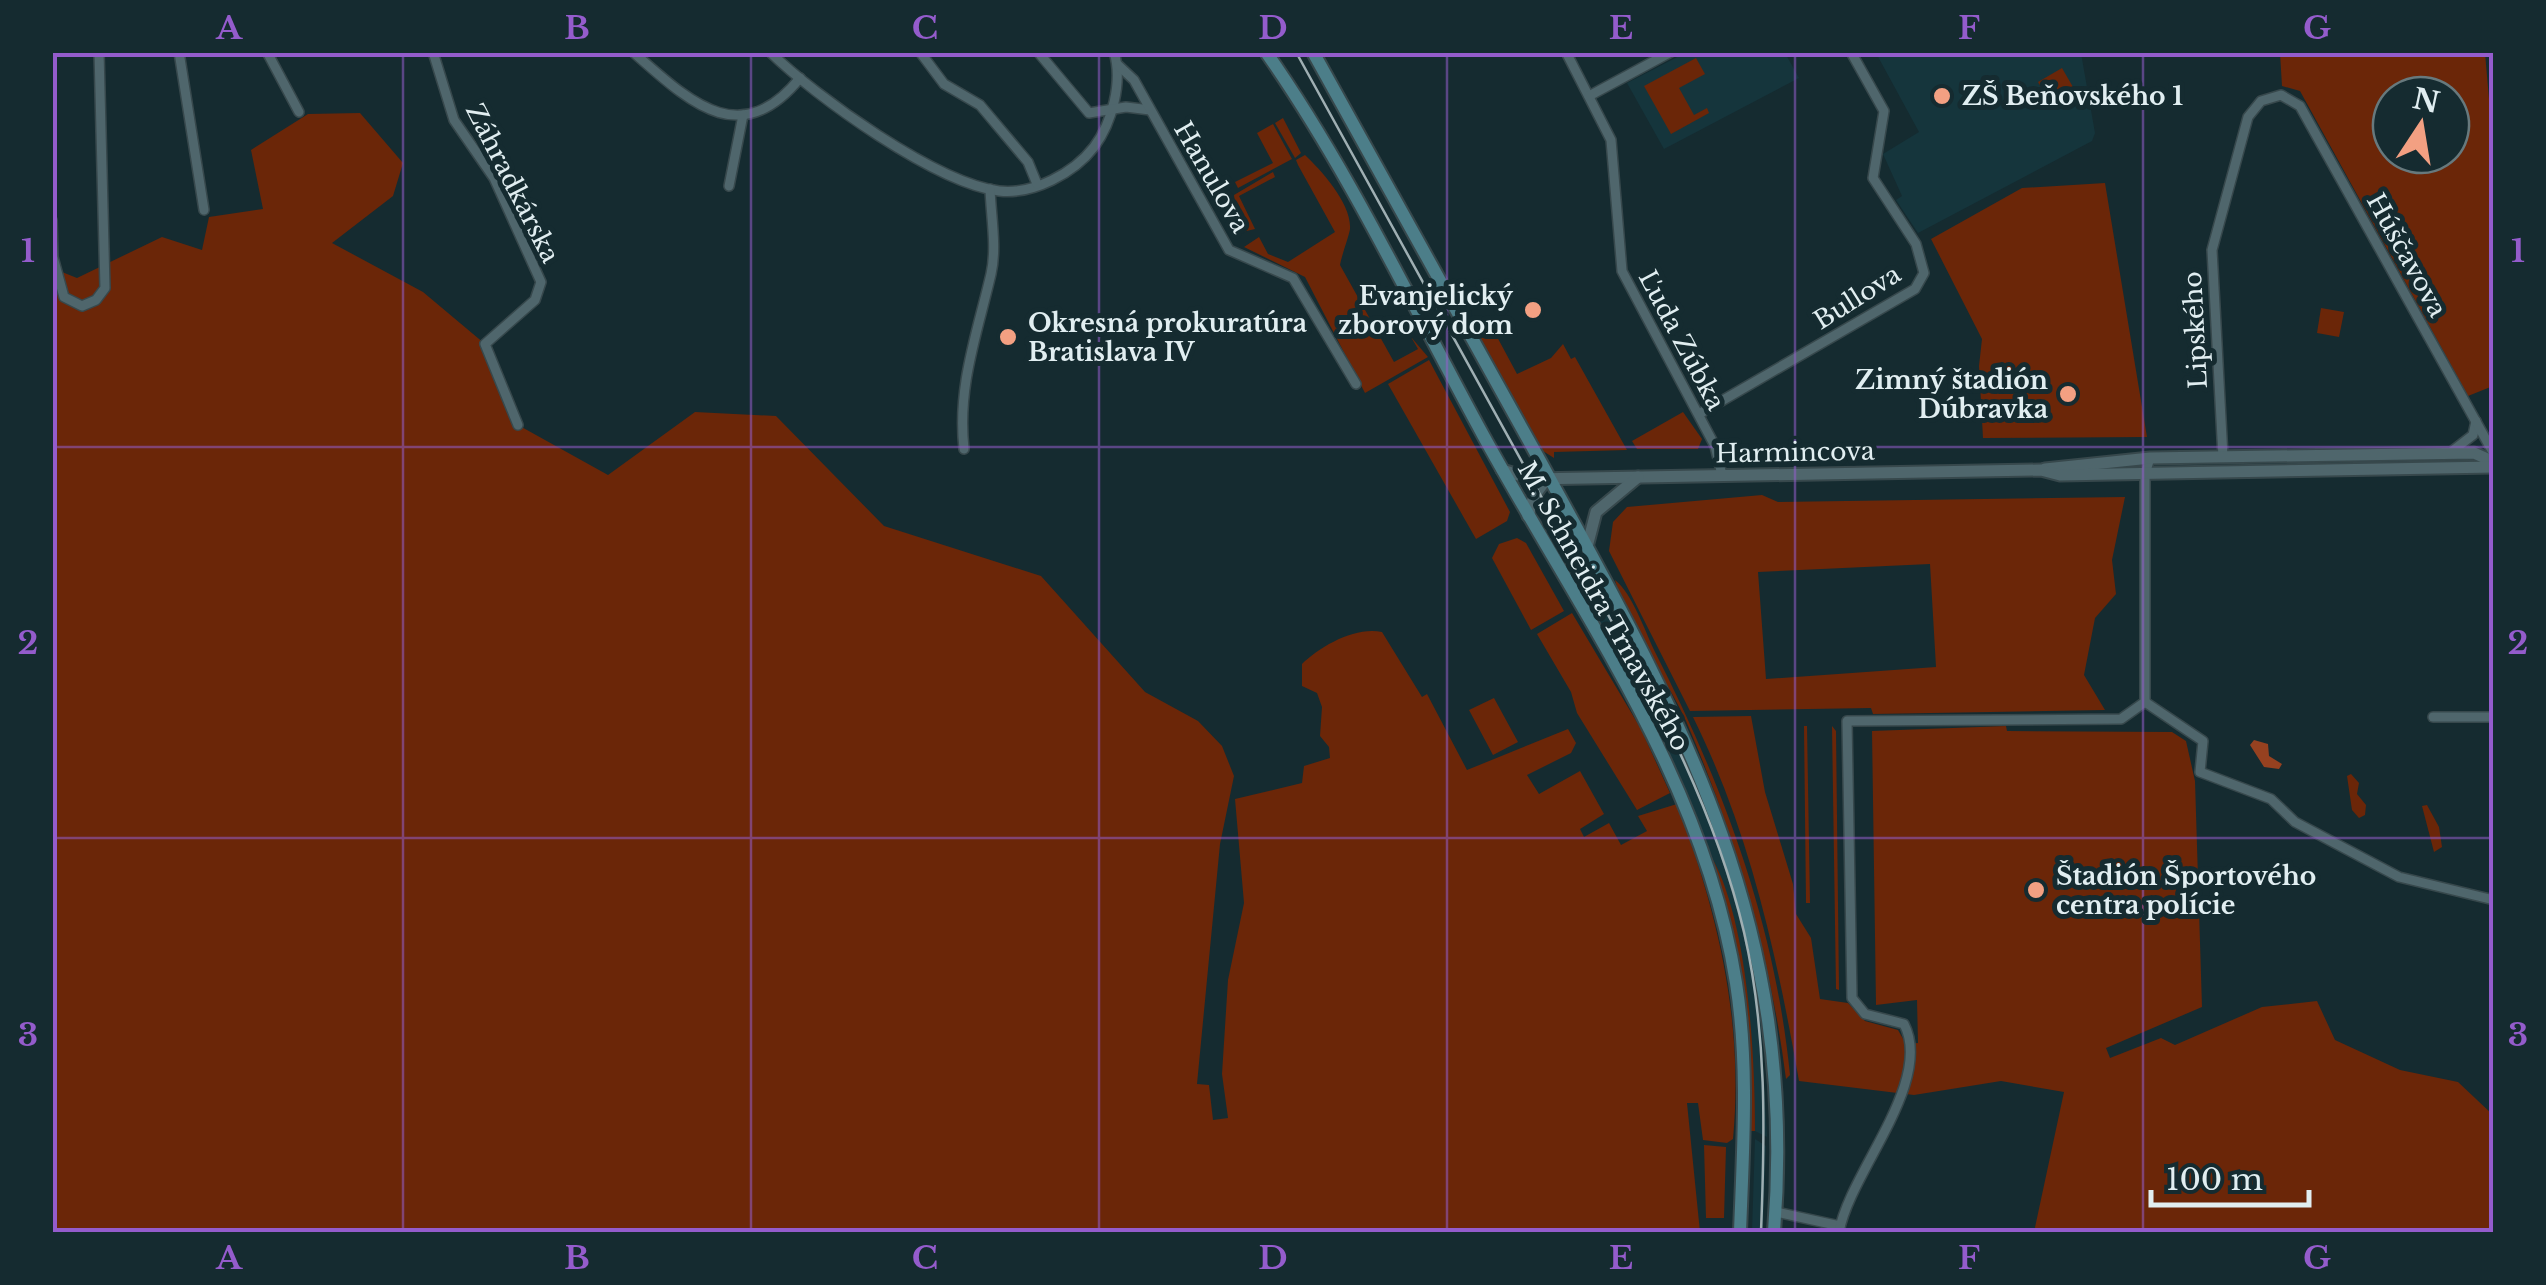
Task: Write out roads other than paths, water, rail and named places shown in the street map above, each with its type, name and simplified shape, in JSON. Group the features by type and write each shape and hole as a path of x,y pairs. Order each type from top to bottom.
{"main road":[{"name":"M. Schneidra Trnavského","path":"1266,52 1306,112 1502,470 1656,740 1707,866 1733,966 1742,1032 1740,1232"},
{"name":"M. Schneidra Trnavského","path":"1313,52 1587,547 1681,731 1737,871 1770,1028 1777,1130 1774,1232"}],"street":[{"path":"52,220 53,258 64,297 82,306 96,300 106,288 99,52"},
{"path":"179,52 204,210"},
{"path":"268,52 300,112"},
{"name":"Záhradkárska","path":"433,52 454,120 494,178 541,282 535,300 485,344 518,425"},
{"path":"633,52 711,112 743,115 772,104 800,78"},
{"name":"Hanulova","path":"770,52 800,78 904,148 959,179 1008,191 1036,184 1079,164 1100,138 1116,91 1118,66 1114,52"},
{"path":"920,52 944,84 980,104 1028,162 1036,184"},
{"path":"1038,52 1087,112 1133,106 1150,110"},
{"name":"Ľuda Zúbka","path":"1566,52 1611,140 1622,272 1715,446 1722,475"},
{"path":"1589,96 1671,52"},
{"name":"Bullova","path":"1699,414 1915,289 1924,273 1916,244 1873,178 1884,111 1852,52"},
{"name":"Hanulova","path":"1118,66 1128,71 1229,250 1294,278 1356,384"},
{"name":"Húščavova","path":"2270,96 2281,95 2300,106 2494,454"},
{"name":"Lipského","path":"2223,456 2212,250 2248,117 2253,107 2270,96"},
{"path":"728,186 743,115"},
{"path":"964,449 962,405 970,347 991,273 990,189"},
{"path":"2447,454 2473,435 2476,421"},
{"name":"Harmincova","path":"1502,470 1532,479 2042,470 2150,458 2447,454 2474,454 2494,464"},
{"path":"2145,702 2145,474 2150,458"},
{"name":"Harmincova","path":"2042,470 2060,474 2145,474 2494,464"},
{"path":"1528,516 1534,496 1548,477"},
{"path":"1587,547 1596,512 1638,477"},
{"path":"2145,702 2203,740 2200,772 2205,778 2239,784 2271,799 2295,822 2399,876 2494,900"},
{"path":"1776,1212 1840,1229 1901,1096 1910,1067 1904,1024 1865,1014 1852,998 1846,722 2121,719 2145,702"},
{"path":"2433,717 2494,718"}],"tram line":[{"path":"1296,52 1627,649 1707,815 1744,932 1757,1007 1763,1119 1761,1232"}],"place":[{"name":"ZŠ Beňovského 1","path":"1942,96"},
{"name":"Evanjelický zborový dom","path":"1533,310"},
{"name":"Okresná prokuratúra Bratislava IV","path":"1008,337"},
{"name":"Zimný štadión Dúbravka","path":"2068,394"},
{"name":"Štadión Športového centra polície","path":"2036,890"}]}
